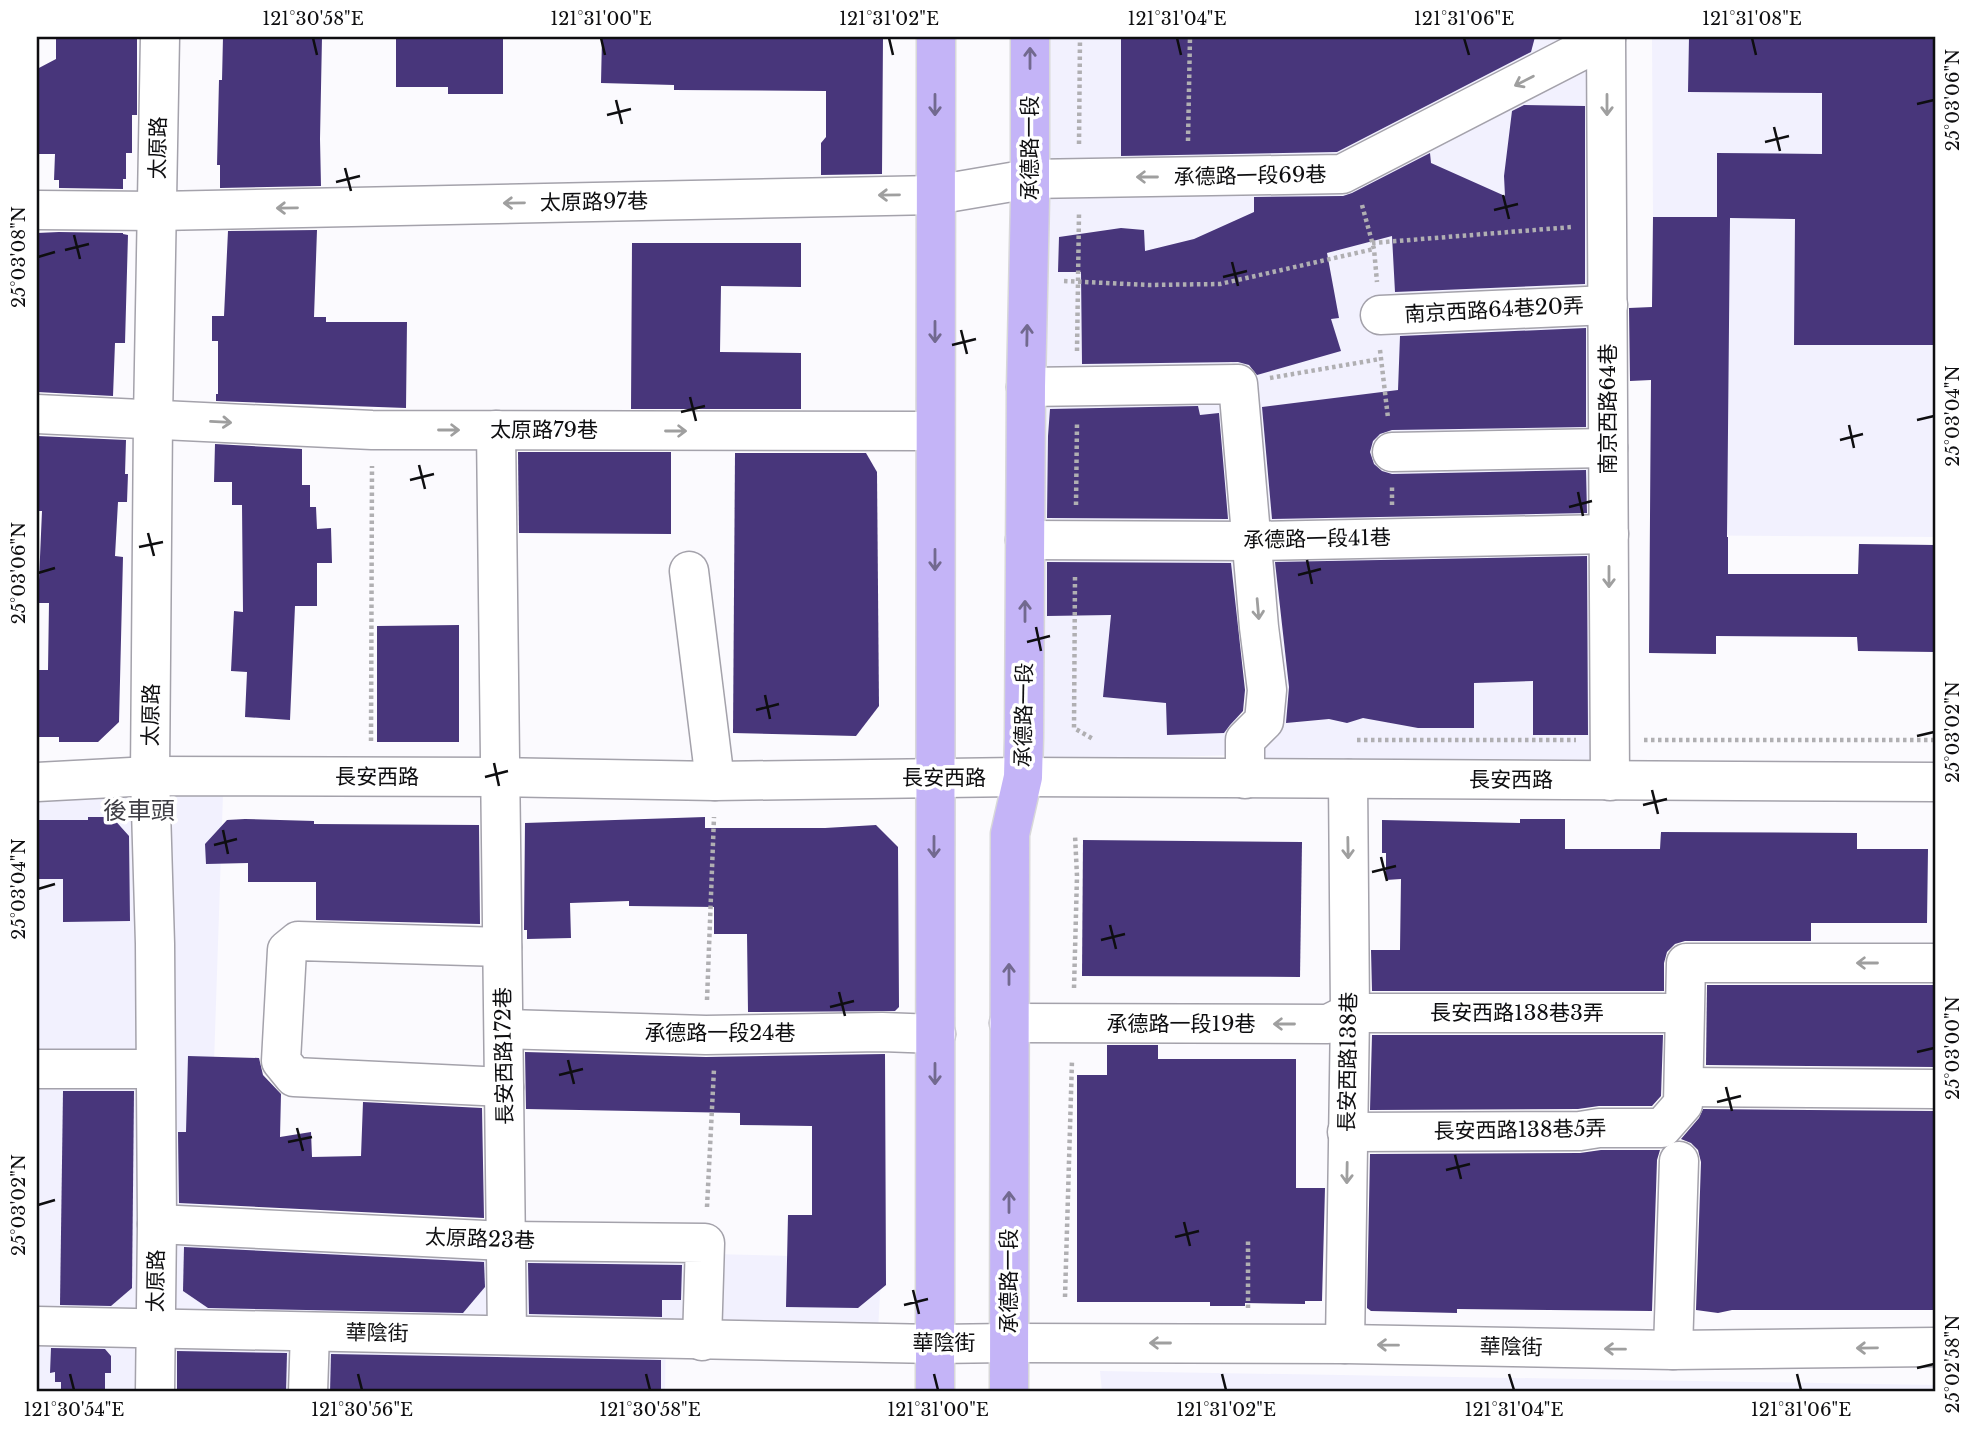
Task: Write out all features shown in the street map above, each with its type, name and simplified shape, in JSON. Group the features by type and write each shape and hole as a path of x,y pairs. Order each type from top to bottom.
{"main road":[{"path":"935,1392 936,37"},
{"name":"承德路一段","path":"1009,1392 1010,834 1023,777 1030,37"}],"street":[{"name":"太原路","path":"155,1392 155,944 150,776 160,37"},
{"name":"承德路一段69巷","path":"1029,179 1342,174 1606,38"},
{"name":"南京西路64巷","path":"1606,38 1610,780"},
{"name":"太原路97巷","path":"37,209 158,211 935,195 1029,179"},
{"name":"南京西路64巷20弄","path":"1380,315 1608,305"},
{"path":"1026,387 1238,384 1266,690 1264,721 1245,740 1245,779"},
{"name":"太原路79巷","path":"37,415 372,430 935,431"},
{"name":"長安西路172巷","path":"496,430 507,1335"},
{"path":"1392,452 1608,448"},
{"name":"承德路一段41巷","path":"1025,540 1252,541 1609,534"},
{"path":"689,571 715,781"},
{"name":"長安西路","path":"37,782 150,776 715,781 1023,777 1935,782"},
{"name":"長安西路138巷","path":"1345,1345 1350,1013 1348,779"},
{"path":"502,947 298,941 287,950 281,1061 294,1077 504,1087"},
{"path":"1935,962 1686,963 1683,1095 1935,1089"},
{"name":"承德路一段19巷","path":"1009,1023 1328,1024 1350,1013"},
{"name":"長安西路138巷3弄","path":"1350,1013 1684,1013"},
{"name":"承德路一段24巷","path":"505,1029 710,1035 882,1032 936,1034"},
{"path":"37,1069 155,1069"},
{"name":"長安西路138巷5弄","path":"1347,1132 1662,1128 1683,1095"},
{"path":"1673,1350 1679,1161"},
{"name":"太原路23巷","path":"157,1224 506,1241 705,1243"},
{"path":"702,1341 705,1243"},
{"name":"華陰街","path":"37,1326 935,1344 1247,1344 1673,1350 1935,1347"},
{"path":"309,1392 310,1332"}],"path":[{"path":"1187,177 1190,37"},
{"path":"1352,169 1373,246 1380,315"},
{"path":"1027,279 1149,285 1220,284 1373,246 1607,224"},
{"path":"1238,384 1380,359"},
{"path":"371,777 372,430"},
{"path":"1091,739 1104,740"},
{"path":"1353,740 1935,740"},
{"path":"705,1243 715,781"},
{"path":"1065,1297 1077,876 1075,835"},
{"path":"1247,1344 1248,1241"}],"shaded area":[{"path":"1028,37 1600,37 1309,168 1027,172"},
{"path":"1652,37 1935,37 1935,537 1650,535"},
{"path":"1608,61 1604,524 1256,532 1249,392 1229,357 1234,394 1241,527 1027,527 1027,187 1316,180"},
{"path":"1603,537 1601,762 1250,760 1282,661 1280,606 1256,547"},
{"path":"1027,542 1241,547 1238,755 1027,761"},
{"path":"223,794 208,1242 882,1258 878,1331 666,1329 665,1392 37,1392 37,797"},
{"path":"1100,1371 1935,1385 1935,1392 1102,1392"}],"building":[{"path":"56,37 137,37 137,115 132,115 132,153 126,153 126,179 123,179 123,189 59,188 59,180 54,180 55,154 38,154 37,69 56,59"},
{"path":"223,37 322,37 321,186 220,188 220,165 217,165"},
{"path":"396,37 503,37 503,94 448,94 448,87 396,87"},
{"path":"602,37 883,37 882,174 821,175 821,143 826,137 826,91 674,90 674,85 601,83"},
{"path":"1121,37 1535,37 1531,52 1337,152 1121,156"},
{"path":"1689,37 1935,37 1935,345 1794,345 1795,219 1730,218 1727,537 1728,574 1858,574 1859,544 1935,545 1935,652 1858,651 1857,637 1716,636 1716,654 1649,653 1651,380 1630,381 1629,308 1652,307 1653,217 1717,217 1717,153 1822,154 1822,93 1688,92"},
{"path":"1524,105 1585,106 1585,284 1395,292 1392,236 1327,253 1339,318 1331,319 1341,351 1257,375 1249,365 1238,362 1082,364 1081,272 1058,272 1059,237 1121,228 1144,230 1145,251 1194,239 1254,212 1254,197 1343,196 1430,153 1431,163 1505,196 1504,176 1512,111"},
{"path":"317,230 314,317 326,317 326,322 407,322 406,408 216,401 218,341 212,341 212,316 224,316 228,231"},
{"path":"37,233 128,235 125,343 115,343 113,396 37,392"},
{"path":"632,243 801,243 801,287 721,286 720,352 801,353 801,409 631,409"},
{"path":"1586,328 1586,427 1392,430 1380,434 1373,441 1370,452 1374,464 1382,471 1392,474 1586,470 1587,513 1272,519 1262,407 1398,390 1400,336"},
{"path":"1198,406 1200,415 1219,413 1228,519 1047,518 1050,409"},
{"path":"37,436 126,440 127,502 118,502 115,556 123,557 119,722 98,742 59,742 59,737 38,737 38,670 48,670 49,603 38,603 42,511 37,511"},
{"path":"215,444 302,449 302,485 310,485 310,507 316,507 317,529 331,528 332,563 317,563 317,606 295,606 290,720 245,717 247,672 231,671 234,611 243,612 242,505 232,505 232,482 214,482"},
{"path":"518,452 671,452 671,534 519,533"},
{"path":"735,453 866,453 877,472 879,706 856,736 733,733"},
{"path":"1587,556 1588,735 1533,735 1533,681 1474,683 1474,728 1418,728 1363,718 1347,723 1329,719 1286,723 1289,687 1275,562"},
{"path":"1047,562 1231,563 1245,690 1243,711 1224,733 1167,735 1166,703 1103,697 1111,615 1047,616"},
{"path":"459,625 459,742 377,742 377,626"},
{"path":"88,817 112,817 129,836 130,921 63,922 63,879 37,879 37,820 88,820"},
{"path":"705,817 705,828 825,828 876,825 898,847 899,1007 895,1011 748,1012 747,934 714,934 714,907 629,906 629,901 570,903 571,938 527,939 527,930 524,930 525,823"},
{"path":"1520,819 1565,819 1565,849 1660,849 1661,832 1857,833 1857,849 1928,849 1927,923 1811,923 1811,941 1685,941 1675,944 1667,952 1664,963 1664,991 1372,991 1371,950 1400,950 1401,879 1386,880 1386,853 1382,853 1382,820 1520,823"},
{"path":"227,820 314,821 314,824 479,825 480,924 316,920 316,882 248,882 248,863 206,864 205,844"},
{"path":"1083,840 1302,842 1300,977 1082,976"},
{"path":"1707,985 1935,985 1935,1067 1706,1065"},
{"path":"1372,1035 1663,1035 1661,1096 1652,1106 1370,1110"},
{"path":"1107,1045 1158,1045 1158,1059 1296,1059 1296,1188 1325,1188 1322,1301 1305,1301 1305,1304 1245,1303 1245,1306 1210,1306 1210,1302 1077,1302 1077,1075 1107,1075"},
{"path":"525,1052 706,1057 885,1054 886,1285 858,1308 786,1307 788,1215 812,1215 812,1126 740,1125 740,1113 526,1109"},
{"path":"188,1056 259,1058 263,1075 281,1094 280,1137 311,1132 312,1157 361,1156 363,1102 482,1108 484,1218 179,1203 178,1132 186,1132"},
{"path":"63,1091 134,1091 132,1288 111,1306 60,1305"},
{"path":"1703,1109 1935,1111 1935,1310 1732,1310 1718,1313 1696,1310 1701,1162 1698,1150 1681,1139"},
{"path":"1601,1150 1660,1150 1657,1160 1652,1311 1457,1309 1457,1313 1371,1311 1367,1308 1370,1154 1580,1153"},
{"path":"184,1247 484,1262 485,1287 463,1313 208,1308 183,1291"},
{"path":"528,1263 682,1265 681,1300 662,1300 662,1317 529,1314"},
{"path":"51,1348 105,1349 111,1356 111,1373 105,1373 105,1392 61,1392 61,1382 55,1382 55,1372 50,1373"},
{"path":"177,1351 287,1353 286,1392 177,1392"},
{"path":"331,1354 661,1360 661,1392 330,1392"}],"district":[{"name":"後車頭","path":"139,810"}]}
